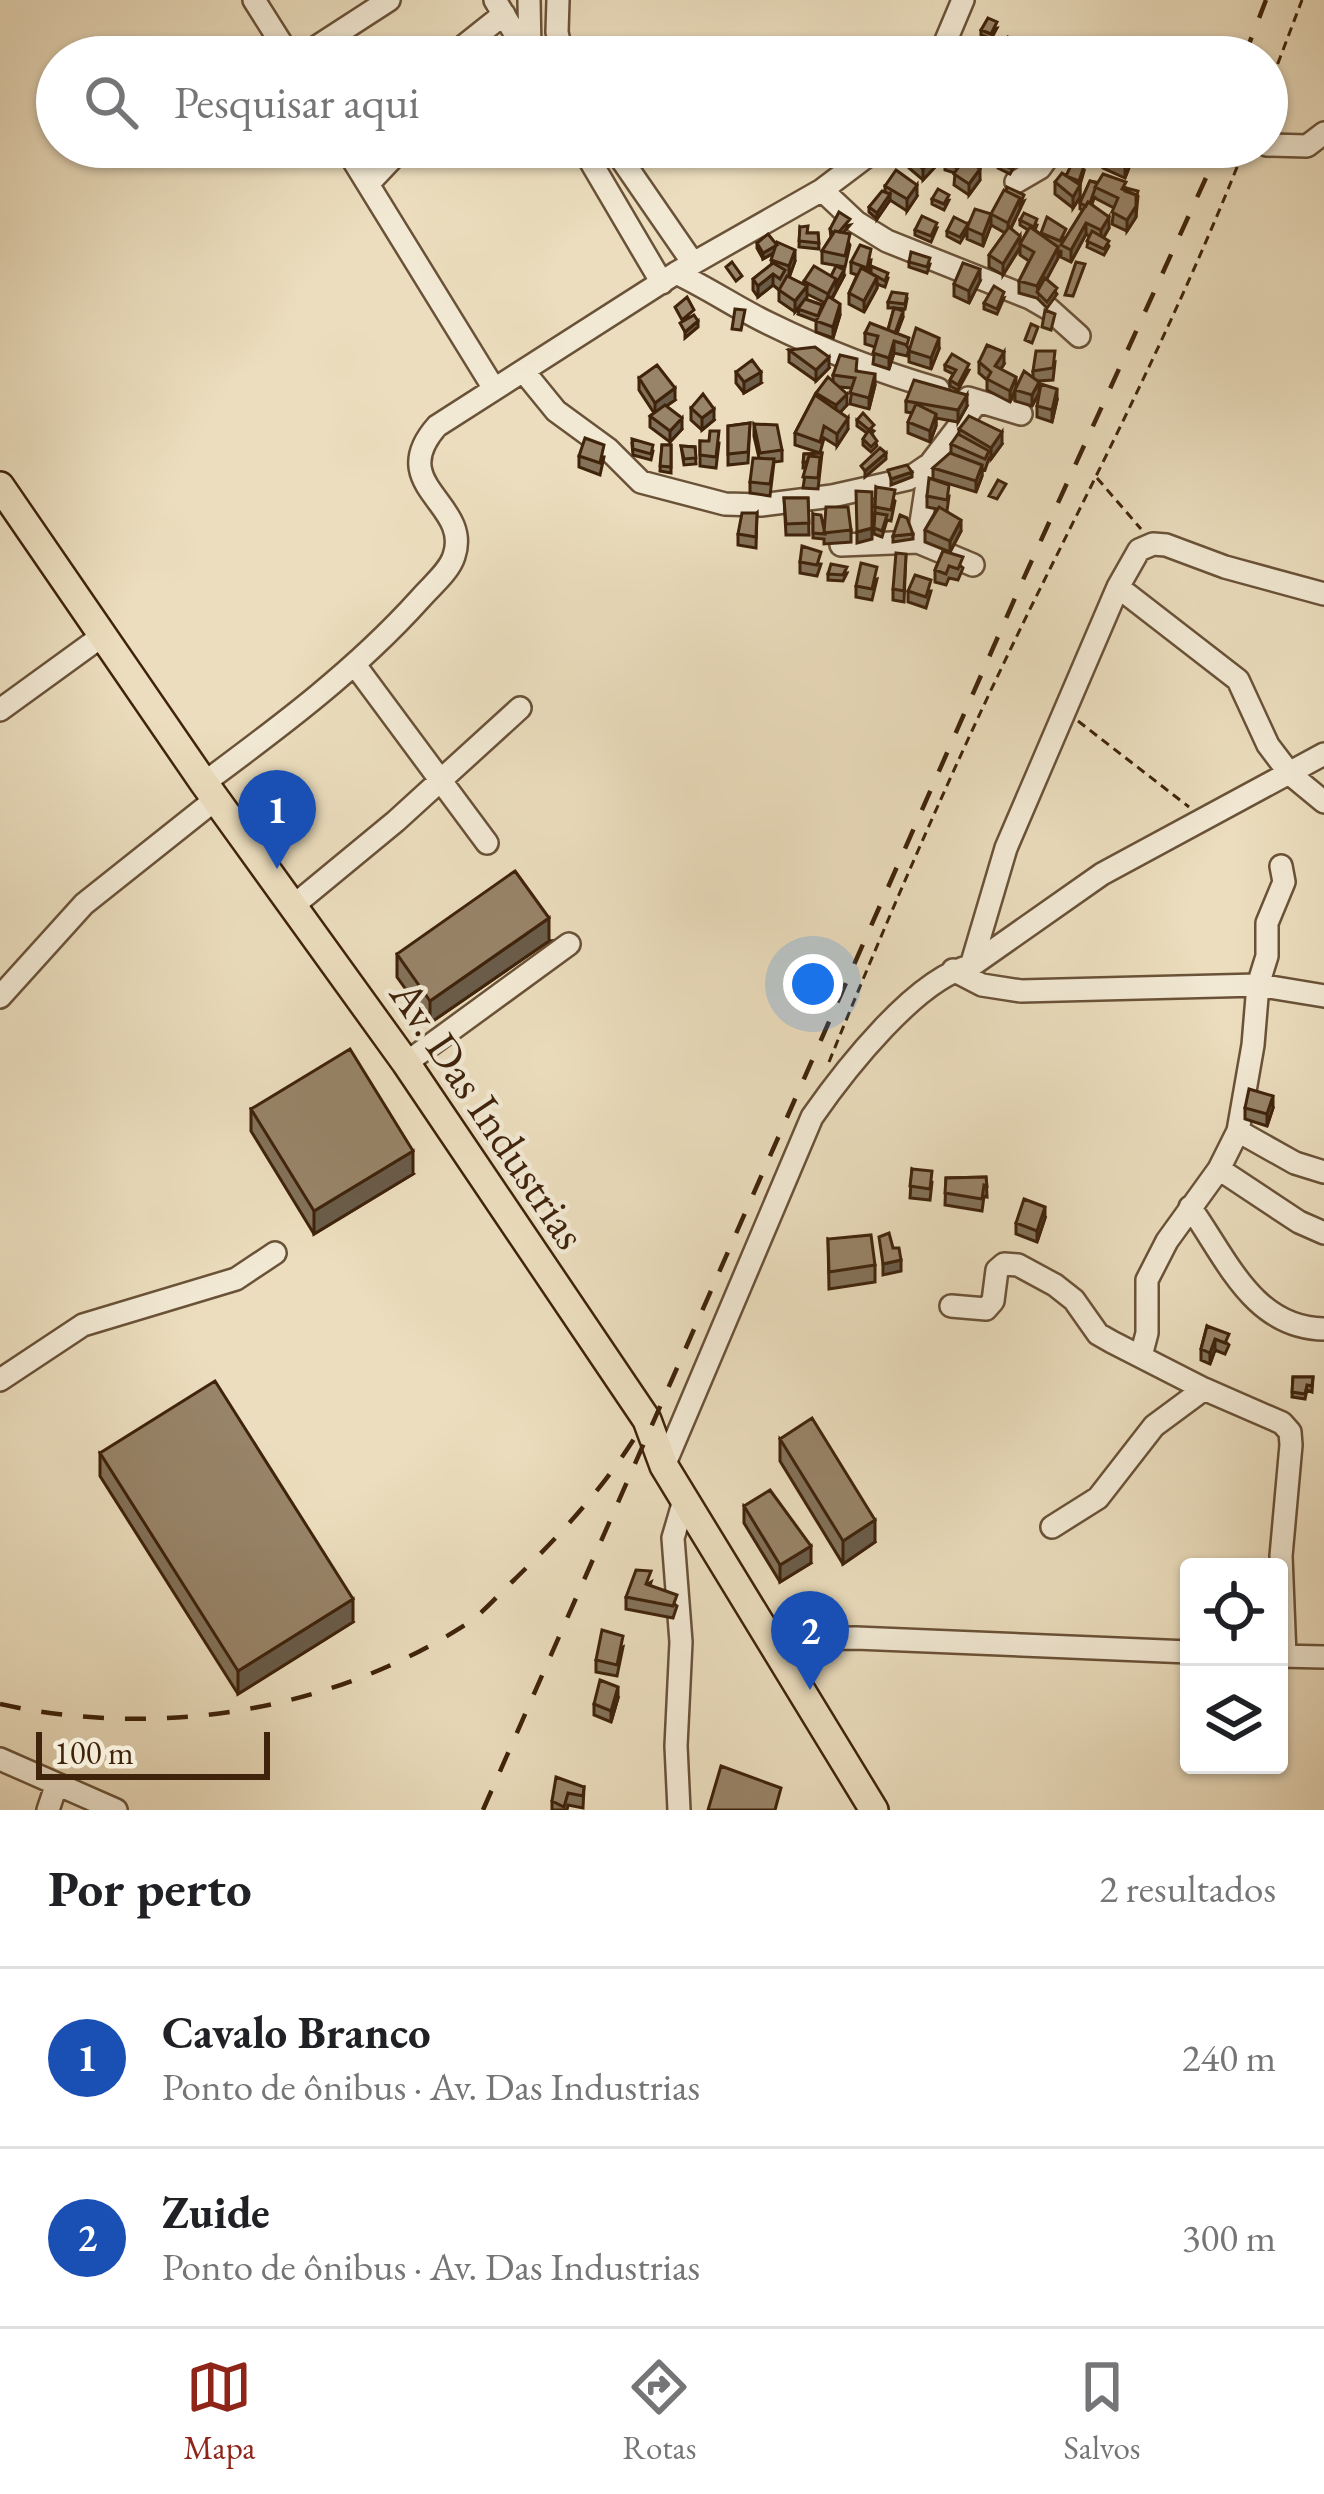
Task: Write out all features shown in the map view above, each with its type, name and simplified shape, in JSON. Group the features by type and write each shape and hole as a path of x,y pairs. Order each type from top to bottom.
{"main road":[{"name":"Av. Das Industrias","path":"0,486 210,791 406,1063 649,1423 664,1466 874,1810"}],"street":[{"path":"254,0 277,36"},
{"path":"333,36 388,0"},
{"path":"529,0 530,36"},
{"path":"558,0 558,36"},
{"path":"948,36 963,0"},
{"path":"471,36 499,7 517,36"},
{"path":"1288,146 1307,146 1324,133"},
{"path":"358,168 493,387"},
{"path":"368,184 383,168"},
{"path":"594,168 677,273 764,322 875,370 1021,414"},
{"path":"597,173 602,168"},
{"path":"624,168 677,273"},
{"path":"0,997 84,904 356,665 452,563 456,531 423,478 419,454 437,426 851,168"},
{"path":"1016,182 1040,168"},
{"path":"822,190 856,222 887,241 1030,298 1079,337"},
{"path":"525,373 556,411 608,448 641,482 725,504 760,505 908,479 930,464 978,401"},
{"path":"918,542 930,464"},
{"path":"841,544 918,542 973,565"},
{"path":"962,968 1006,848 1138,550 1153,544 1324,593"},
{"path":"1118,587 1238,680 1268,745 1290,774 1324,802"},
{"path":"0,710 102,636"},
{"path":"356,665 488,843"},
{"path":"293,906 520,708"},
{"path":"664,1466 812,1117 837,1081 921,992 1102,874 1324,754"},
{"path":"1141,1356 1147,1333 1147,1280 1167,1240 1220,1169 1238,1131 1258,985 1267,956 1269,913 1283,890 1281,866"},
{"path":"406,1063 569,944"},
{"path":"962,968 982,985 1021,991 1258,985 1324,996"},
{"path":"1238,1131 1275,1153 1324,1172"},
{"path":"1220,1169 1298,1222 1324,1233"},
{"path":"1190,1207 1272,1318 1324,1329"},
{"path":"0,1380 83,1325 236,1279 275,1253"},
{"path":"951,1306 986,1309 993,1301 997,1270 1009,1263 1055,1285 1074,1300 1098,1334 1204,1389 1271,1416 1290,1432 1281,1558"},
{"path":"1052,1527 1098,1498 1154,1426 1204,1389"},
{"path":"679,1810 676,1746 682,1664 674,1538 685,1497"},
{"path":"772,1639 1180,1652"},
{"path":"1288,1656 1324,1657"},
{"path":"0,1759 116,1810"},
{"path":"48,1810 56,1786"}],"path":[{"path":"1288,37 1302,0"},
{"path":"828,1065 967,747 1215,225 1237,168"},
{"path":"1097,478 1153,544"},
{"path":"1067,712 1204,819"}],"building":[{"path":"988,18 997,22 991,34 981,30"},
{"path":"958,168 980,169 969,184 954,174"},
{"path":"1070,168 1083,168 1079,181 1066,176"},
{"path":"896,170 917,185 907,199 885,186"},
{"path":"1062,173 1080,185 1073,197 1055,182"},
{"path":"1103,174 1126,182 1122,189 1136,195 1136,206 1127,220 1112,212 1118,198 1095,187"},
{"path":"1090,181 1097,183 1086,206 1080,203"},
{"path":"938,189 949,195 944,204 932,199"},
{"path":"1004,190 1020,198 1008,223 991,214"},
{"path":"882,191 890,194 877,213 869,207"},
{"path":"1088,202 1109,217 1101,230 1086,223 1071,250 1061,245"},
{"path":"975,209 991,214 983,235 967,228"},
{"path":"839,212 850,219 833,234 830,229"},
{"path":"1024,213 1037,219 1034,227 1020,220"},
{"path":"922,216 937,223 931,236 915,230"},
{"path":"954,217 968,224 960,237 947,231"},
{"path":"1047,217 1066,229 1060,241 1041,233"},
{"path":"808,226 807,233 818,233 819,243 799,241 800,227"},
{"path":"1009,227 1020,236 1003,264 989,255"},
{"path":"1030,227 1058,247 1037,286 1019,281 1034,252 1020,244"},
{"path":"835,231 850,234 845,256 822,251"},
{"path":"1092,231 1109,241 1104,249 1087,241"},
{"path":"768,234 777,245 763,253 757,243"},
{"path":"777,242 795,250 789,266 771,260"},
{"path":"860,245 871,249 867,268 851,262"},
{"path":"911,252 930,258 927,267 909,262"},
{"path":"732,262 742,276 736,281 726,267"},
{"path":"1076,262 1085,264 1073,296 1065,295"},
{"path":"773,263 785,270 780,279 773,274 758,286 753,279"},
{"path":"963,263 980,269 969,291 954,284"},
{"path":"814,266 836,279 828,294 804,281"},
{"path":"836,266 844,270 836,284 831,276"},
{"path":"871,266 888,273 885,281 871,273"},
{"path":"861,268 877,277 864,301 849,293"},
{"path":"787,276 807,286 795,301 779,290"},
{"path":"1045,278 1057,288 1047,302 1037,292"},
{"path":"994,286 1004,292 997,309 984,303"},
{"path":"892,292 907,294 905,304 888,302"},
{"path":"828,296 840,304 833,327 816,321"},
{"path":"687,297 694,310 682,320 675,307"},
{"path":"805,299 822,305 818,316 798,309"},
{"path":"894,308 903,311 895,333 888,330"},
{"path":"735,309 745,310 741,330 732,329"},
{"path":"1045,310 1055,314 1051,330 1042,327"},
{"path":"694,315 698,321 685,332 680,323"},
{"path":"870,323 909,338 907,345 894,341 889,358 873,353 878,336 865,333"},
{"path":"1031,324 1038,327 1032,343 1025,340"},
{"path":"916,328 939,338 931,358 909,351"},
{"path":"987,345 1004,352 995,366 1016,377 1010,391 987,379 991,372 979,362"},
{"path":"815,347 829,357 816,370 789,350"},
{"path":"1036,351 1055,351 1053,368 1033,371"},
{"path":"952,354 969,364 958,385 950,380 956,370 945,365"},
{"path":"840,355 857,359 856,371 875,374 869,398 850,393 855,378 833,375"},
{"path":"752,360 761,372 744,382 736,372"},
{"path":"657,365 675,388 655,403 639,378"},
{"path":"1024,371 1039,382 1032,395 1015,390"},
{"path":"828,377 847,394 836,405 816,393"},
{"path":"914,380 967,395 958,410 906,401"},
{"path":"1041,384 1057,389 1052,410 1037,406"},
{"path":"703,394 714,409 702,418 691,408"},
{"path":"815,395 848,418 837,434 824,426 820,442 795,433"},
{"path":"916,404 936,414 930,431 908,422"},
{"path":"665,405 682,418 670,431 650,416"},
{"path":"863,413 874,425 869,430 857,420"},
{"path":"969,416 1002,432 991,448 959,429"},
{"path":"750,423 748,452 728,454 728,426"},
{"path":"754,424 777,425 782,450 760,453"},
{"path":"869,430 877,441 871,447 863,439"},
{"path":"710,431 719,431 716,457 700,455 700,441 709,441"},
{"path":"958,434 989,451 985,459 951,444"},
{"path":"585,438 604,445 600,463 579,456"},
{"path":"632,439 653,445 651,454 633,449"},
{"path":"662,445 671,445 671,467 660,466"},
{"path":"681,446 695,447 696,458 684,459"},
{"path":"880,448 886,453 865,471 861,466"},
{"path":"950,453 982,465 976,481 933,468"},
{"path":"809,456 820,457 818,478 803,477"},
{"path":"753,458 774,459 770,484 750,482"},
{"path":"907,465 912,472 891,479 888,470"},
{"path":"929,478 949,485 947,500 927,496"},
{"path":"998,480 1006,484 997,499 989,496"},
{"path":"876,487 895,490 891,510 875,507"},
{"path":"856,491 872,492 872,528 857,532"},
{"path":"784,498 808,498 809,523 786,524"},
{"path":"826,507 848,507 851,530 824,533"},
{"path":"939,507 961,520 950,541 925,530"},
{"path":"742,513 757,513 756,537 738,534"},
{"path":"875,513 887,515 882,531 874,528"},
{"path":"813,514 821,515 825,534 813,533"},
{"path":"900,515 907,518 913,534 893,536"},
{"path":"802,546 821,552 817,565 800,562"},
{"path":"943,551 963,557 958,569 949,566 946,574 935,570"},
{"path":"896,553 906,554 904,591 893,589"},
{"path":"861,563 877,567 872,589 856,586"},
{"path":"831,564 847,567 843,575 828,574"},
{"path":"915,575 931,580 926,597 908,591"},
{"path":"515,871 549,918 430,1001 397,954"},
{"path":"350,1049 413,1151 314,1211 251,1109"},
{"path":"1249,1089 1273,1096 1267,1114 1245,1108"},
{"path":"912,1169 932,1171 930,1189 910,1186"},
{"path":"986,1177 982,1199 945,1193 946,1178"},
{"path":"1024,1199 1045,1207 1037,1231 1016,1223"},
{"path":"889,1233 901,1260 883,1264 879,1237"},
{"path":"871,1235 875,1265 829,1272 828,1239"},
{"path":"1207,1326 1229,1334 1225,1343 1215,1339 1210,1353 1201,1349"},
{"path":"1293,1377 1313,1377 1312,1386 1307,1385 1305,1394 1292,1392"},
{"path":"215,1381 353,1599 238,1671 100,1453"},
{"path":"812,1418 875,1520 843,1541 780,1439"},
{"path":"770,1490 811,1546 780,1565 744,1506"},
{"path":"636,1570 651,1571 646,1584 677,1595 673,1606 626,1597"},
{"path":"602,1630 623,1636 617,1665 596,1660"},
{"path":"600,1680 618,1687 611,1711 594,1704"},
{"path":"721,1766 781,1788 775,1810 708,1810"},
{"path":"556,1777 584,1787 583,1796 568,1793 564,1807 552,1801"}],"railway":[{"path":"1252,36 1266,0"},
{"path":"483,1810 1022,582 1210,168"},
{"path":"0,1704 121,1719 182,1717 302,1697 359,1678 415,1653 480,1613 579,1512 634,1439"}],"place":[{"name":"Cavalo Branco","path":"277,869"},
{"name":"Zuide","path":"810,1690"}]}
